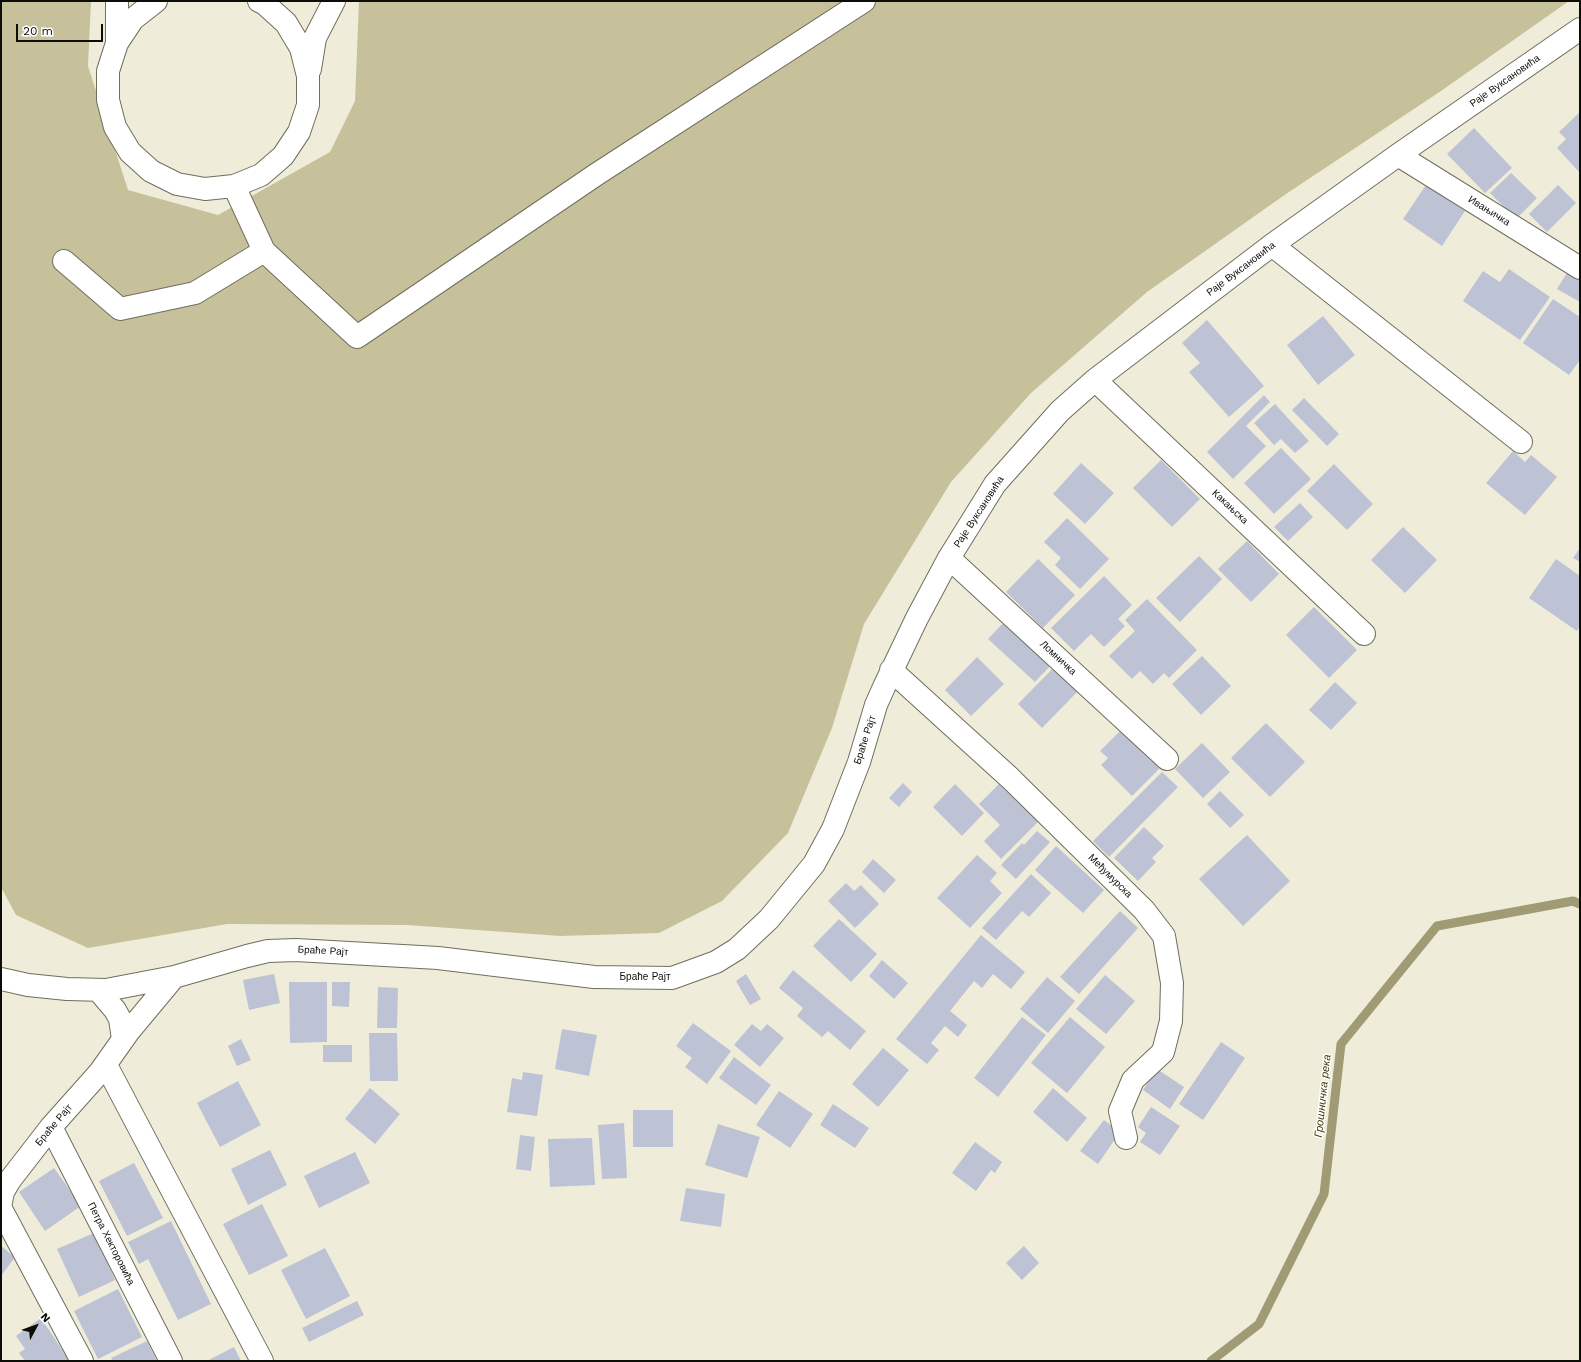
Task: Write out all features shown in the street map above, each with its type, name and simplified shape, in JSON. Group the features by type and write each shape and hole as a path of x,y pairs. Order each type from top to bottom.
{"street":[{"path":"117,1 117,43"},
{"path":"156,1 134,19 117,43 108,71 108,100 115,127 130,152 151,171 177,184 205,189 234,186 261,175 283,156 299,132 308,105 308,76 315,38 334,1"},
{"path":"258,1 265,4 286,23 301,48 308,76"},
{"path":"234,186 264,251 357,338 604,169 864,1"},
{"name":"Раје Вуксановића","path":"949,558 995,484 1060,410 1095,380 1272,245 1398,155 1580,29"},
{"name":"Ивањичка","path":"1398,155 1580,268"},
{"path":"1272,245 1521,442"},
{"path":"64,261 120,309 195,293 264,251"},
{"name":"Какањска","path":"1095,380 1364,634"},
{"name":"Браће Рајт","path":"1,979 28,985 67,989 106,990 174,977 268,951 296,950 438,958 594,977 672,978 716,962 737,949 769,919 814,864 833,830 859,762 876,705 891,670 949,558"},
{"name":"Ломничка","path":"949,558 1167,759"},
{"name":"Међумурска","path":"891,670 1010,778 1144,910 1164,936 1172,983 1171,1021 1163,1052 1132,1080 1120,1111 1126,1138"},
{"name":"Браће Рајт","path":"1,1202 3,1192 10,1180 51,1127 106,1065 124,1039 174,977"},
{"path":"98,990 115,1010 120,1019 124,1039"},
{"path":"106,1065 262,1361"},
{"name":"Петра Хекторовића","path":"51,1127 171,1361"},
{"path":"1,1209 82,1361"}],"shaded area":[{"path":"1,1 91,1 88,66 128,190 218,215 330,152 355,101 359,1 1569,1 1441,91 1286,194 1147,292 1031,393 951,482 864,624 832,728 788,833 722,901 659,933 560,936 408,925 227,924 88,948 16,915 1,887"}],"building":[{"path":"1580,112 1580,173 1557,148 1566,139 1559,132"},
{"path":"1474,128 1512,168 1485,193 1447,154"},
{"path":"1511,173 1537,198 1516,219 1490,193"},
{"path":"1426,185 1465,211 1442,246 1403,219"},
{"path":"1558,185 1576,203 1547,232 1529,214"},
{"path":"1570,268 1580,274 1580,302 1557,289"},
{"path":"1509,269 1550,297 1520,340 1463,301 1483,271 1500,282"},
{"path":"1553,299 1580,317 1580,360 1569,375 1523,343"},
{"path":"1323,316 1355,355 1318,385 1287,345"},
{"path":"1207,320 1264,386 1229,417 1189,372 1200,363 1182,343"},
{"path":"1264,395 1270,402 1246,426 1266,446 1233,479 1207,452"},
{"path":"1304,398 1339,434 1327,446 1292,410"},
{"path":"1275,404 1309,441 1295,453 1281,439 1274,445 1254,423"},
{"path":"1281,448 1311,479 1274,514 1244,483"},
{"path":"1513,451 1525,462 1531,455 1557,477 1525,515 1486,483"},
{"path":"1161,460 1200,499 1172,527 1133,488"},
{"path":"1081,463 1114,493 1085,524 1053,494"},
{"path":"1334,464 1373,504 1347,530 1307,491"},
{"path":"1300,503 1313,517 1288,541 1274,527"},
{"path":"1067,518 1109,559 1080,589 1055,565 1061,558 1044,542"},
{"path":"1403,527 1437,560 1405,593 1371,560"},
{"path":"1247,541 1279,574 1251,602 1218,569"},
{"path":"1580,548 1580,562 1573,558"},
{"path":"1199,556 1222,579 1180,622 1156,598"},
{"path":"1038,559 1075,595 1043,628 1006,592"},
{"path":"1556,559 1580,576 1580,626 1577,631 1529,598"},
{"path":"1104,576 1132,605 1118,619 1125,626 1104,647 1091,634 1074,651 1051,628"},
{"path":"1147,599 1197,650 1169,678 1164,673 1153,684 1140,671 1132,679 1109,656 1135,631 1125,620"},
{"path":"1314,607 1357,650 1329,678 1286,635"},
{"path":"1005,621 1052,664 1035,682 988,639"},
{"path":"1202,656 1231,686 1201,715 1172,684"},
{"path":"977,657 1004,684 971,716 945,690"},
{"path":"1057,664 1081,688 1042,728 1018,704"},
{"path":"1335,682 1357,703 1331,730 1309,710"},
{"path":"1266,723 1305,762 1270,797 1231,758"},
{"path":"1122,729 1160,768 1132,796 1101,765 1108,758 1100,751"},
{"path":"1202,743 1230,772 1203,798 1175,769"},
{"path":"1162,772 1178,787 1109,857 1093,841"},
{"path":"1001,782 1039,821 1001,859 984,841 1000,825 979,804"},
{"path":"903,783 912,792 899,807 889,798"},
{"path":"955,784 984,813 962,836 933,807"},
{"path":"1220,791 1244,815 1230,828 1207,804"},
{"path":"1144,827 1164,846 1152,858 1156,862 1138,881 1114,858"},
{"path":"1037,831 1050,842 1016,879 1001,865 1022,843 1024,845"},
{"path":"1247,835 1290,881 1243,926 1199,879"},
{"path":"1056,846 1104,890 1083,913 1035,870"},
{"path":"977,855 997,873 990,881 1002,893 970,928 937,898"},
{"path":"873,859 896,880 884,893 862,872"},
{"path":"1031,874 1051,893 1029,917 1022,911 996,940 982,928"},
{"path":"846,883 854,891 861,885 879,904 855,928 828,901"},
{"path":"1120,911 1138,928 1079,994 1060,977"},
{"path":"839,919 877,954 851,982 813,946"},
{"path":"981,935 1025,972 1011,989 993,974 982,988 974,981 950,1011 967,1025 958,1037 945,1026 931,1043 939,1050 927,1064 896,1039"},
{"path":"882,960 908,983 894,999 869,976"},
{"path":"793,970 866,1031 850,1050 828,1031 822,1037 797,1016 803,1008 779,988"},
{"path":"274,974 280,1003 249,1010 243,980"},
{"path":"746,974 761,999 750,1005 736,981"},
{"path":"1105,975 1135,1001 1106,1034 1076,1009"},
{"path":"1047,977 1075,1001 1048,1033 1020,1009"},
{"path":"289,982 327,982 327,1042 290,1043"},
{"path":"332,982 350,982 349,1007 332,1006"},
{"path":"378,987 398,988 397,1028 377,1028"},
{"path":"1022,1017 1046,1035 998,1097 974,1078"},
{"path":"1070,1017 1105,1047 1067,1093 1031,1063"},
{"path":"693,1023 731,1051 707,1084 685,1067 692,1058 676,1046"},
{"path":"752,1024 761,1031 767,1024 784,1038 760,1067 734,1045"},
{"path":"562,1029 597,1035 589,1076 555,1069"},
{"path":"369,1033 397,1033 398,1081 370,1081"},
{"path":"241,1039 251,1060 237,1066 228,1046"},
{"path":"1221,1042 1245,1058 1203,1120 1179,1104"},
{"path":"323,1045 352,1045 352,1062 323,1062"},
{"path":"883,1048 909,1070 878,1107 852,1084"},
{"path":"734,1057 771,1085 756,1105 719,1078"},
{"path":"1157,1069 1184,1087 1170,1109 1143,1090"},
{"path":"523,1072 543,1075 537,1116 507,1112 512,1078 522,1080"},
{"path":"238,1081 261,1125 220,1147 197,1103"},
{"path":"370,1088 400,1114 375,1144 345,1119"},
{"path":"1053,1088 1087,1118 1067,1142 1033,1112"},
{"path":"779,1091 813,1114 790,1148 756,1125"},
{"path":"833,1104 869,1128 855,1148 820,1125"},
{"path":"1151,1107 1180,1126 1160,1155 1140,1142 1146,1133 1138,1127"},
{"path":"633,1110 673,1110 673,1147 633,1147"},
{"path":"1104,1120 1120,1132 1098,1164 1080,1151"},
{"path":"624,1123 627,1178 602,1179 598,1125"},
{"path":"718,1124 760,1137 747,1178 705,1165"},
{"path":"520,1135 535,1137 531,1171 516,1169"},
{"path":"592,1138 595,1185 550,1187 548,1139"},
{"path":"975,1142 1002,1162 995,1173 991,1170 976,1191 952,1173"},
{"path":"270,1150 287,1185 248,1205 231,1169"},
{"path":"355,1152 370,1183 319,1208 304,1176"},
{"path":"134,1163 163,1218 127,1236 99,1181"},
{"path":"54,1168 81,1206 45,1231 19,1192"},
{"path":"686,1188 725,1194 721,1227 680,1221"},
{"path":"262,1204 288,1256 249,1275 223,1224"},
{"path":"171,1221 211,1304 178,1320 148,1259 139,1264 128,1242"},
{"path":"94,1233 115,1280 79,1297 57,1249"},
{"path":"1,1246 15,1257 1,1276"},
{"path":"1024,1246 1039,1263 1022,1280 1006,1263"},
{"path":"325,1248 350,1296 306,1319 281,1270"},
{"path":"118,1289 142,1337 98,1359 74,1311"},
{"path":"357,1301 364,1315 309,1342 302,1328"},
{"path":"41,1318 69,1360 68,1361 25,1361 19,1353 25,1349 16,1336"},
{"path":"147,1341 157,1361 113,1361 111,1358"},
{"path":"234,1347 241,1361 207,1361"}],"waterway":[{"name":"Грошничка река","path":"1211,1361 1259,1324 1324,1194 1341,1044 1437,926 1573,901 1580,904"}]}
